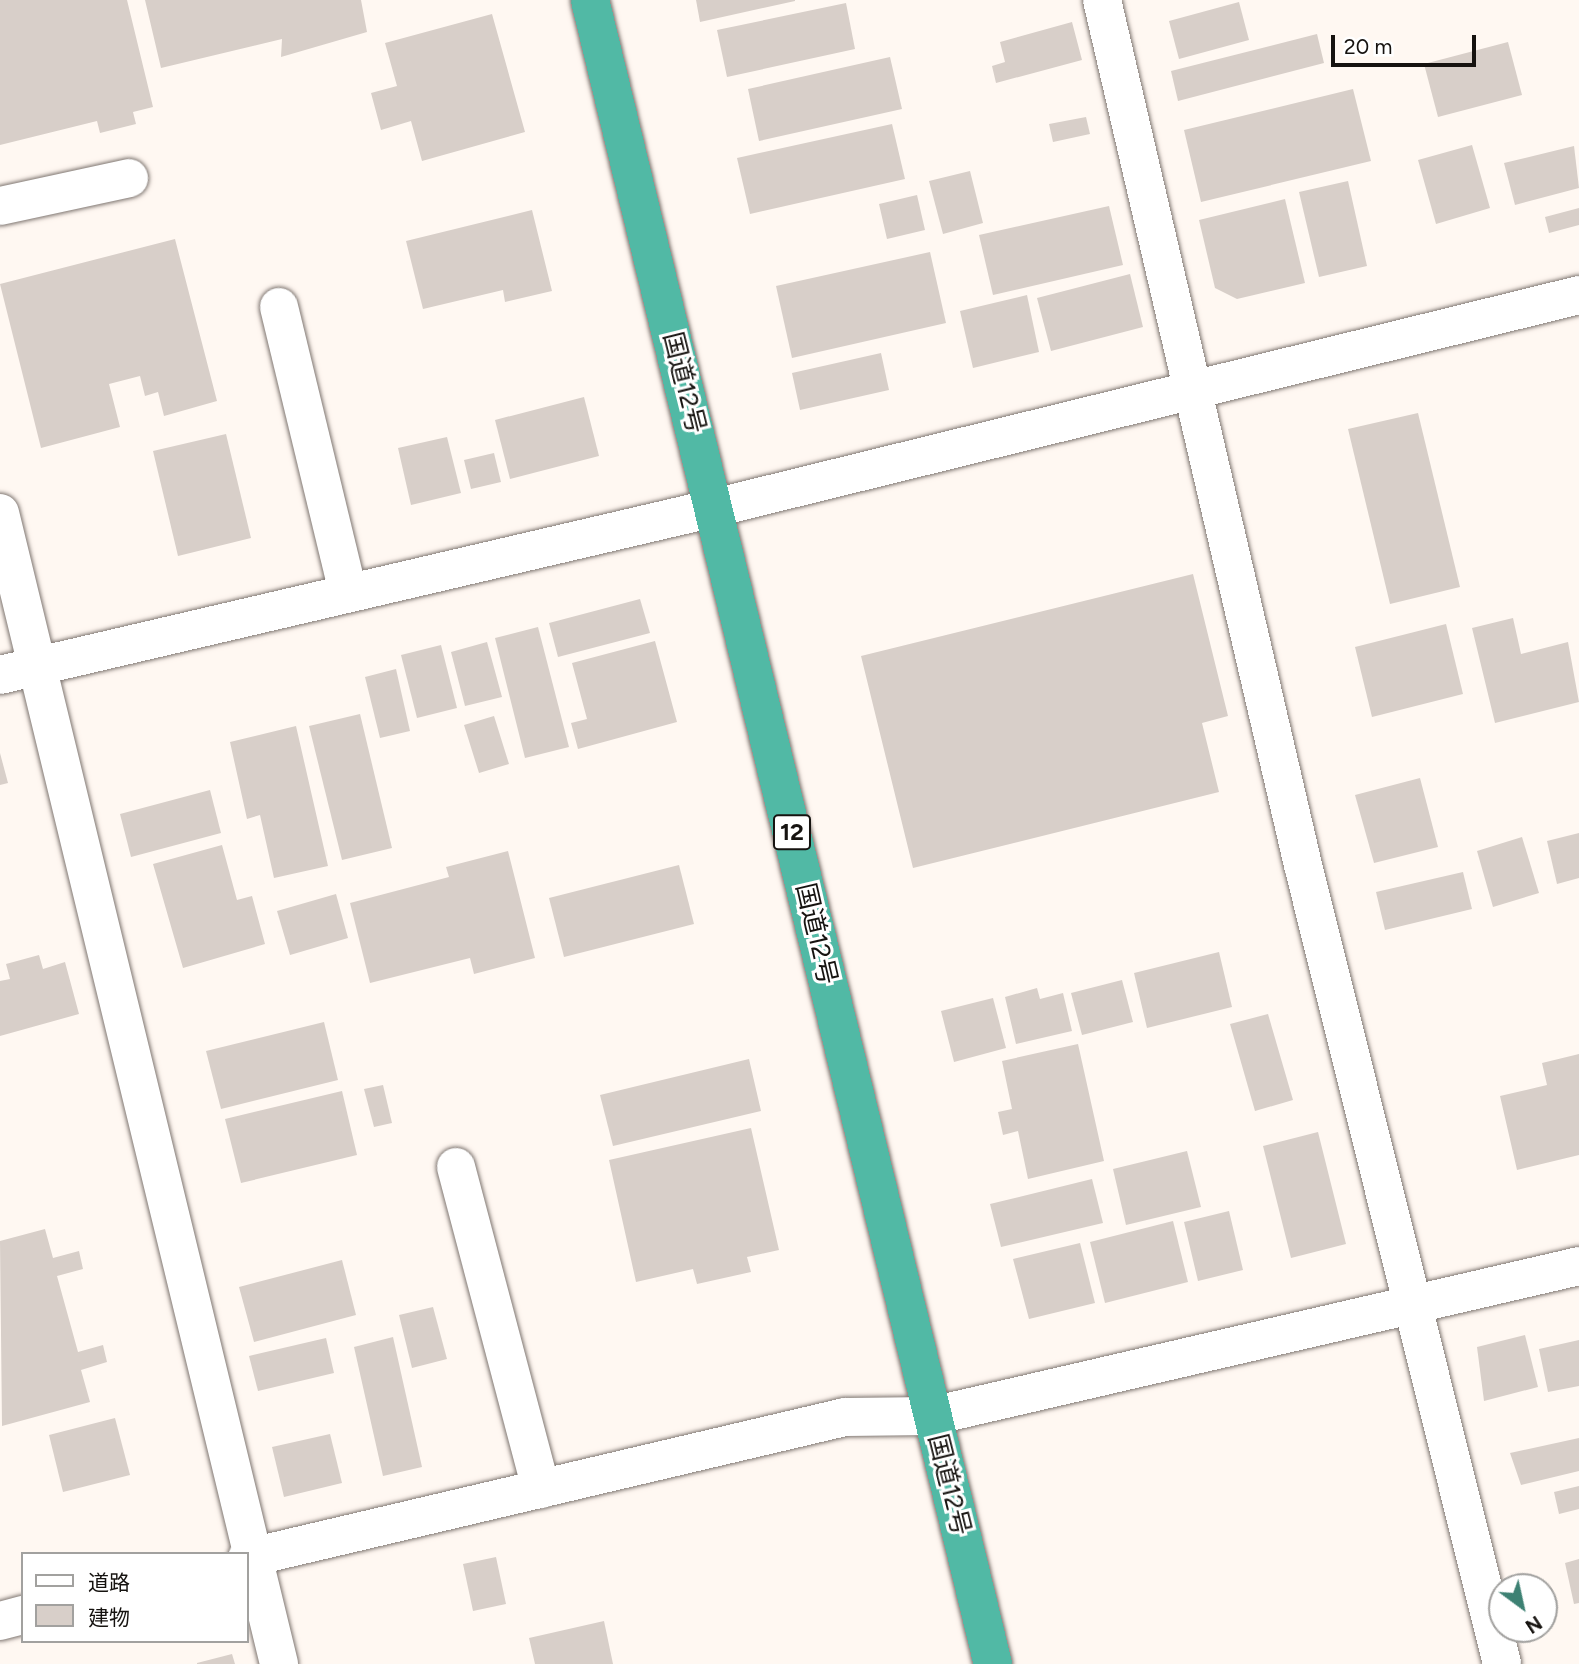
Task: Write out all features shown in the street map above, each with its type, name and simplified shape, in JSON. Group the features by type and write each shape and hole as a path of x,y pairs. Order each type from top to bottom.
{"highway":[{"name":"国道12号","path":"590,0 992,1664"}],"street":[{"path":"1102,0 1190,393 1502,1664"},
{"path":"0,206 129,178"},
{"path":"0,675 714,508 1190,393 1579,295"},
{"path":"279,307 348,593"},
{"path":"0,513 40,666 248,1552"},
{"path":"456,1167 541,1489"},
{"path":"279,1664 249,1558 845,1417 932,1416 1579,1266"},
{"path":"0,1621 21,1616"}],"building":[{"path":"0,0 127,0 153,107 133,112 136,124 100,133 97,121 0,145"},
{"path":"145,0 361,0 367,32 281,57 282,39 161,68"},
{"path":"696,0 795,0 795,1 700,22"},
{"path":"1239,2 1249,40 1179,59 1169,21"},
{"path":"846,3 855,49 727,77 717,30"},
{"path":"492,14 525,132 422,161 411,121 381,130 371,93 397,86 385,43"},
{"path":"1072,22 1082,60 996,83 992,66 1005,62 1000,42"},
{"path":"1317,34 1324,63 1178,101 1171,71"},
{"path":"1508,42 1522,95 1438,117 1424,64"},
{"path":"890,57 902,109 759,141 748,89"},
{"path":"1353,89 1371,161 1201,202 1184,130"},
{"path":"1086,117 1090,134 1053,142 1049,124"},
{"path":"892,124 905,179 750,214 737,158"},
{"path":"1472,145 1490,208 1436,224 1418,160"},
{"path":"1574,146 1579,188 1515,205 1504,163"},
{"path":"970,171 983,223 943,234 929,181"},
{"path":"1348,181 1367,266 1319,277 1299,192"},
{"path":"917,195 925,230 887,239 879,204"},
{"path":"1285,199 1305,283 1237,299 1215,288 1199,220"},
{"path":"1109,206 1123,265 993,295 979,235"},
{"path":"1579,208 1579,225 1549,233 1545,217"},
{"path":"532,210 552,291 505,302 503,290 423,309 406,241"},
{"path":"175,239 217,401 164,416 158,392 145,396 140,376 109,384 120,427 41,448 0,284"},
{"path":"930,252 946,323 792,358 776,286"},
{"path":"1130,274 1143,327 1051,351 1037,298"},
{"path":"1027,295 1039,352 973,368 960,311"},
{"path":"881,353 889,390 800,410 792,373"},
{"path":"584,397 599,456 510,479 495,420"},
{"path":"1418,413 1460,587 1390,604 1348,429"},
{"path":"226,434 251,538 178,556 153,451"},
{"path":"447,437 461,493 411,505 398,448"},
{"path":"494,453 501,482 471,489 464,460"},
{"path":"1193,574 1228,716 1202,723 1219,792 913,868 861,656"},
{"path":"640,599 650,633 558,657 549,623"},
{"path":"1513,618 1521,654 1568,642 1579,702 1495,723 1472,628"},
{"path":"1446,624 1463,694 1372,717 1355,647"},
{"path":"538,627 569,747 525,758 495,638"},
{"path":"655,641 677,722 578,749 571,723 587,719 572,663"},
{"path":"487,642 502,697 465,706 451,652"},
{"path":"441,645 457,708 417,718 401,655"},
{"path":"396,669 410,731 380,738 365,677"},
{"path":"360,714 392,848 342,860 309,726"},
{"path":"494,716 509,764 479,773 464,725"},
{"path":"296,726 328,866 274,878 260,815 247,819 230,742"},
{"path":"0,753 8,783 0,785"},
{"path":"1420,778 1438,847 1374,863 1355,795"},
{"path":"210,790 221,833 131,857 120,814"},
{"path":"1579,833 1579,878 1557,884 1547,841"},
{"path":"1522,837 1539,893 1493,907 1477,851"},
{"path":"222,845 237,900 252,896 265,944 183,968 153,864"},
{"path":"508,851 535,958 474,974 470,958 370,983 350,903 449,877 446,867"},
{"path":"679,865 694,924 564,957 549,898"},
{"path":"1463,872 1472,909 1385,930 1376,892"},
{"path":"336,894 348,938 290,955 277,911"},
{"path":"1219,952 1232,1007 1147,1028 1134,973"},
{"path":"39,955 43,969 65,962 79,1014 0,1036 0,981 10,979 6,964"},
{"path":"1122,980 1133,1022 1082,1035 1071,993"},
{"path":"1037,988 1040,999 1063,993 1072,1031 1016,1044 1005,997"},
{"path":"993,998 1006,1048 954,1062 941,1011"},
{"path":"1268,1014 1293,1100 1255,1111 1230,1024"},
{"path":"324,1022 338,1080 221,1109 206,1051"},
{"path":"1078,1044 1104,1161 1028,1179 1018,1131 1003,1135 998,1112 1012,1109 1002,1061"},
{"path":"1579,1054 1579,1155 1517,1170 1500,1096 1547,1085 1542,1063"},
{"path":"749,1059 761,1111 613,1146 600,1095"},
{"path":"383,1085 392,1123 374,1127 364,1089"},
{"path":"342,1091 357,1155 241,1183 225,1119"},
{"path":"751,1128 779,1250 747,1257 751,1272 697,1284 693,1269 636,1282 609,1160"},
{"path":"1318,1132 1346,1244 1291,1258 1263,1146"},
{"path":"1187,1151 1201,1207 1126,1225 1113,1169"},
{"path":"1092,1179 1103,1223 1001,1247 990,1204"},
{"path":"1229,1211 1243,1270 1198,1281 1184,1222"},
{"path":"1173,1221 1188,1282 1105,1303 1090,1242"},
{"path":"45,1229 53,1258 79,1251 83,1269 57,1276 78,1352 103,1345 107,1362 81,1370 90,1402 2,1426 0,1241"},
{"path":"1080,1243 1095,1303 1029,1319 1013,1259"},
{"path":"342,1260 356,1315 254,1342 239,1287"},
{"path":"433,1307 447,1359 412,1368 399,1315"},
{"path":"1525,1335 1538,1387 1484,1401 1477,1347"},
{"path":"393,1337 422,1467 383,1476 354,1347"},
{"path":"326,1338 334,1373 258,1391 249,1356"},
{"path":"1579,1340 1579,1386 1548,1392 1539,1349"},
{"path":"115,1418 130,1475 63,1492 49,1435"},
{"path":"330,1434 342,1483 284,1497 272,1447"},
{"path":"1579,1438 1579,1471 1521,1485 1510,1453"},
{"path":"1579,1486 1579,1509 1559,1514 1554,1492"},
{"path":"496,1557 506,1604 473,1611 463,1564"},
{"path":"1579,1559 1579,1603 1574,1604 1565,1563"},
{"path":"604,1621 613,1664 535,1664 529,1638"},
{"path":"232,1654 235,1664 197,1664 197,1663"}]}
